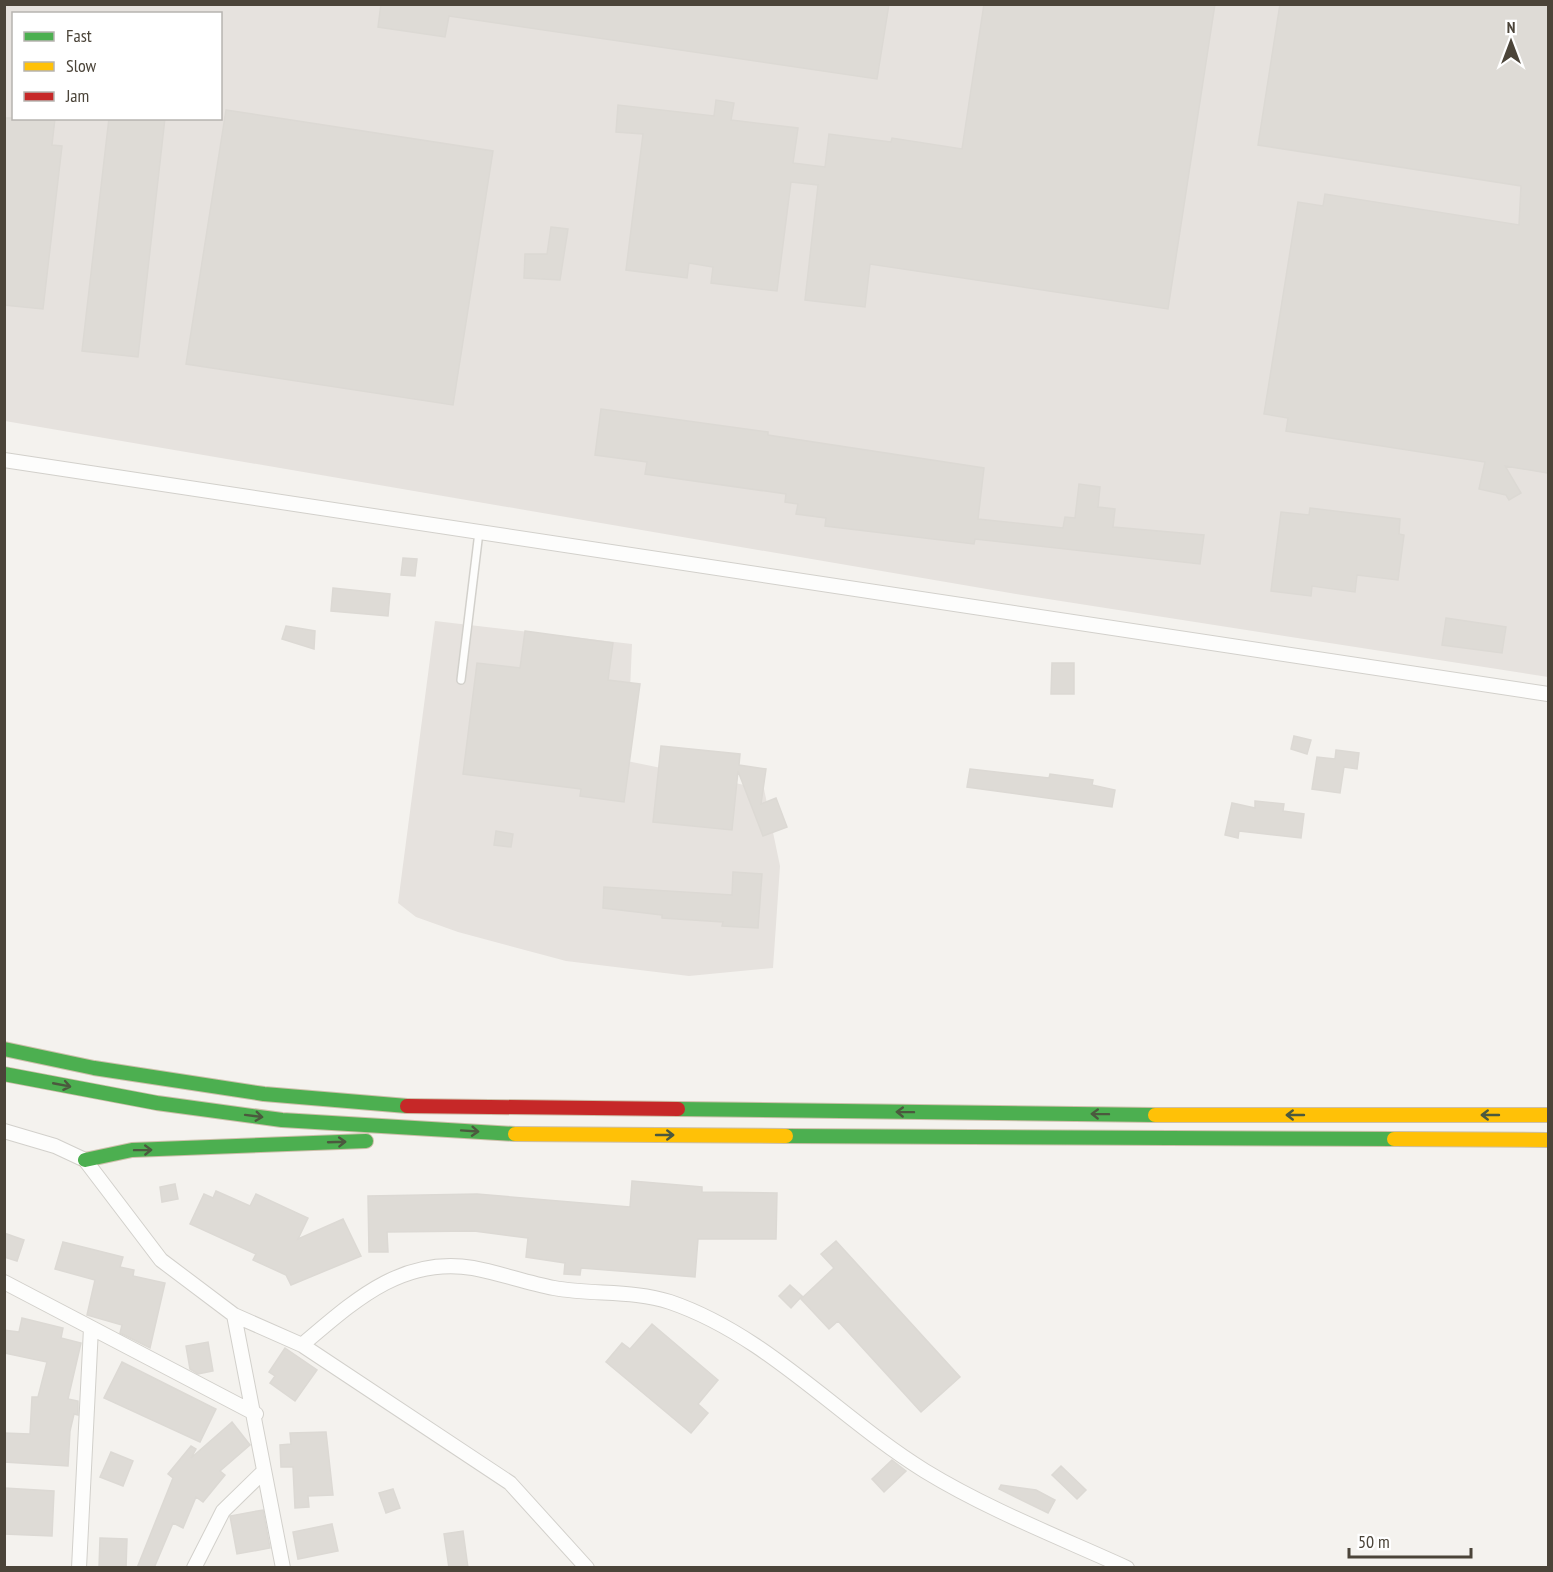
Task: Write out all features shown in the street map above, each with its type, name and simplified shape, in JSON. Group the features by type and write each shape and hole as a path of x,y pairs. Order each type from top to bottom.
{"highway":[{"path":"4,1049 94,1068 264,1094 407,1106 1247,1116 1548,1115"},
{"path":"4,1074 157,1102 282,1120 539,1134 1548,1140"},
{"path":"85,1160 123,1151 382,1140 442,1129"}],"street":[{"path":"4,460 1548,694"},
{"path":"4,1131 55,1146 85,1160 161,1260 234,1315 302,1345 510,1483 587,1568"},
{"path":"302,1345 351,1304 402,1274 436,1265 473,1268 556,1288 668,1301 707,1317 762,1351 923,1470 951,1486 1127,1568"},
{"path":"4,1282 256,1414"},
{"path":"234,1315 256,1414 263,1472 283,1568"},
{"path":"79,1568 91,1328"},
{"path":"194,1568 223,1511 263,1472"}],"lane":[{"path":"461,680 479,532"}],"shaded area":[{"path":"4,5 1548,5 1548,677 1016,594 5,421"},
{"path":"435,621 632,644 627,761 764,789 780,866 773,968 689,976 566,961 458,932 416,917 398,903"}],"building":[{"path":"381,4 889,4 877,79 449,16 445,37 378,27"},
{"path":"984,4 1215,4 1168,309 870,264 865,307 805,300 818,185 791,182 777,291 711,283 713,267 689,263 687,278 626,270 643,134 616,132 618,105 714,116 716,100 734,103 731,120 798,128 793,163 825,167 829,134 891,142 892,138 962,149"},
{"path":"1280,4 1548,4 1548,473 1505,466 1521,493 1509,500 1506,495 1479,489 1485,462 1286,431 1288,418 1264,414 1298,202 1323,206 1325,194 1519,225 1521,186 1258,145"},
{"path":"226,110 493,151 453,405 186,364"},
{"path":"4,118 55,120 52,145 62,146 43,309 4,305"},
{"path":"109,120 165,120 138,357 82,351"},
{"path":"551,227 568,229 560,280 524,278 525,254 547,254"},
{"path":"601,409 768,432 768,435 984,468 978,519 1063,528 1065,517 1075,518 1079,484 1100,487 1098,507 1115,509 1113,527 1204,535 1200,564 975,539 974,544 825,526 826,518 796,514 798,504 785,502 786,494 645,474 647,462 595,455"},
{"path":"1310,508 1400,519 1399,534 1404,535 1398,580 1357,575 1355,592 1312,586 1311,596 1271,591 1281,512 1309,515"},
{"path":"403,558 417,559 415,576 401,575"},
{"path":"333,588 390,594 388,616 331,611"},
{"path":"1446,618 1506,627 1502,653 1442,645"},
{"path":"286,626 315,631 314,649 282,639"},
{"path":"525,631 613,643 608,680 640,684 624,802 580,796 581,789 463,774 477,663 520,668"},
{"path":"1052,663 1074,663 1074,694 1051,694"},
{"path":"1294,736 1311,740 1307,754 1291,749"},
{"path":"661,746 740,754 739,765 766,769 761,804 776,798 787,827 763,836 738,771 732,830 653,822"},
{"path":"1336,750 1359,753 1357,769 1344,767 1340,793 1312,789 1317,757 1335,759"},
{"path":"970,769 1049,778 1050,774 1093,780 1092,785 1115,790 1112,807 967,787"},
{"path":"1255,801 1284,804 1283,811 1304,814 1301,838 1239,831 1238,838 1225,835 1232,803 1255,808"},
{"path":"496,831 513,834 511,847 494,845"},
{"path":"733,872 762,874 758,928 722,926 723,922 662,918 662,915 603,908 604,887 732,895"},
{"path":"632,1181 702,1187 702,1192 777,1193 776,1239 698,1239 695,1277 581,1268 580,1275 564,1274 565,1263 526,1257 528,1238 474,1231 387,1232 388,1252 369,1252 368,1196 477,1194 630,1207"},
{"path":"175,1184 178,1199 162,1202 160,1187"},
{"path":"216,1191 250,1206 256,1194 308,1218 298,1239 343,1219 361,1256 291,1285 286,1275 253,1260 256,1254 190,1224 204,1194 213,1198"},
{"path":"4,1233 24,1240 17,1261 4,1257"},
{"path":"836,1241 960,1377 921,1412 838,1321 829,1329 801,1299 834,1268 821,1254"},
{"path":"63,1242 123,1257 120,1267 134,1270 133,1276 165,1283 150,1348 120,1333 122,1325 87,1315 95,1280 55,1269"},
{"path":"790,1285 802,1296 791,1308 779,1296"},
{"path":"22,1318 63,1328 61,1338 81,1343 68,1399 78,1401 78,1415 74,1414 70,1431 68,1466 4,1462 4,1433 30,1434 32,1397 38,1397 47,1362 4,1353 4,1330 19,1332"},
{"path":"652,1324 718,1380 698,1404 708,1413 691,1433 606,1362 622,1343 630,1349"},
{"path":"208,1342 213,1371 198,1374 190,1369 186,1346"},
{"path":"285,1348 317,1370 295,1401 270,1383 275,1376 269,1372"},
{"path":"122,1362 216,1409 200,1442 104,1398"},
{"path":"232,1422 250,1445 220,1471 225,1475 203,1502 196,1497 183,1528 173,1523 154,1568 137,1568 173,1478 168,1474 191,1446 196,1449 191,1458"},
{"path":"326,1432 333,1495 308,1496 309,1507 295,1508 293,1467 281,1467 280,1445 291,1444 290,1433"},
{"path":"111,1452 133,1461 123,1486 100,1477"},
{"path":"892,1460 906,1471 884,1492 872,1479"},
{"path":"1061,1466 1086,1490 1077,1499 1052,1475"},
{"path":"1001,1485 1036,1490 1055,1500 1048,1513 999,1489"},
{"path":"4,1488 54,1491 52,1536 4,1534"},
{"path":"393,1489 400,1508 386,1513 379,1493"},
{"path":"263,1510 270,1548 237,1554 230,1516"},
{"path":"332,1524 338,1551 298,1559 293,1532"},
{"path":"463,1531 468,1568 449,1568 444,1534"},
{"path":"100,1538 127,1539 126,1568 99,1568"}],"traffic: fast":[{"path":"4,1049 94,1068 264,1094 407,1106"},
{"path":"4,1074 157,1103 282,1120 515,1134"},
{"path":"678,1109 1155,1115"},
{"path":"786,1136 1394,1139"},
{"path":"85,1160 132,1150 366,1141"}],"traffic: slow":[{"path":"1155,1115 1548,1115"},
{"path":"515,1134 786,1136"},
{"path":"1394,1139 1548,1140"}],"traffic: jam":[{"path":"407,1106 678,1109"}]}
